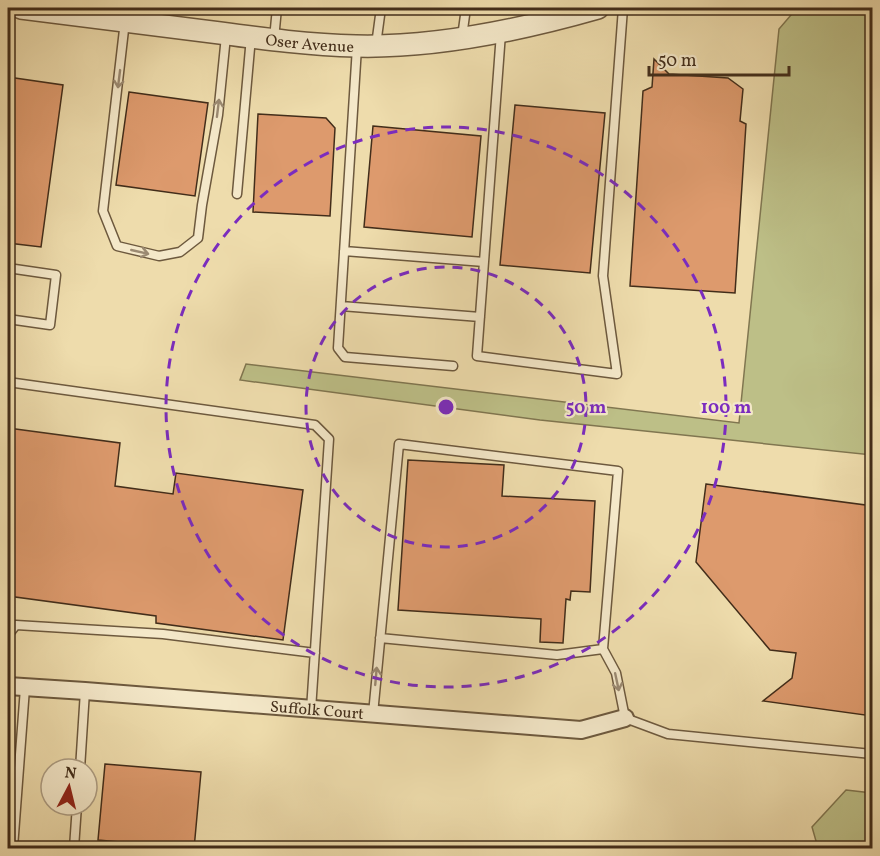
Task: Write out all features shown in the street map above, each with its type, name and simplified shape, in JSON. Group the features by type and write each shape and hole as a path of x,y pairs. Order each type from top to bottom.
{"street":[{"name":"Oser Avenue","path":"21,8 303,43 367,46 462,38 555,20 598,8"},
{"name":"Suffolk Court","path":"8,686 581,730 625,718"}],"lane":[{"path":"274,39 277,8"},
{"path":"381,8 367,46 344,251 338,348 345,357 453,366"},
{"path":"462,38 466,8"},
{"path":"501,31 477,357 617,374 603,276 623,8"},
{"path":"125,21 103,211 117,246 159,256 180,252 198,238 218,116 226,34"},
{"path":"237,194 251,37"},
{"path":"344,251 484,262"},
{"path":"8,268 56,275 50,325 8,319"},
{"path":"341,306 480,317"},
{"path":"8,382 315,425 330,439 311,710"},
{"path":"373,714 399,444 618,471 603,649 616,673 625,718 668,734 873,754"},
{"path":"8,635 16,625 163,633 315,653"},
{"path":"380,638 557,655 603,649"},
{"path":"13,849 25,688"},
{"path":"81,757 85,691"},
{"path":"74,849 76,817"}],"green space":[{"path":"797,8 872,8 872,455 540,420 240,380 246,364 739,423 779,29"},
{"path":"846,790 872,793 872,848 818,848 812,827"}],"building":[{"path":"654,59 669,74 728,78 743,89 740,121 746,124 735,293 630,286 643,91 652,87"},
{"path":"8,77 63,85 41,247 8,243"},
{"path":"129,92 208,103 195,196 116,185"},
{"path":"515,105 605,113 590,273 500,265"},
{"path":"258,114 326,118 335,128 330,216 253,212"},
{"path":"373,126 481,136 472,237 364,227"},
{"path":"8,428 120,443 115,486 173,494 176,473 303,490 283,640 156,623 156,616 8,596"},
{"path":"408,460 504,465 502,496 595,501 590,592 571,591 570,600 566,599 563,643 540,642 541,619 398,610"},
{"path":"706,484 873,506 872,716 763,701 792,678 796,653 770,650 696,562"},
{"path":"105,764 201,772 194,849 119,849 119,842 98,840"}]}
